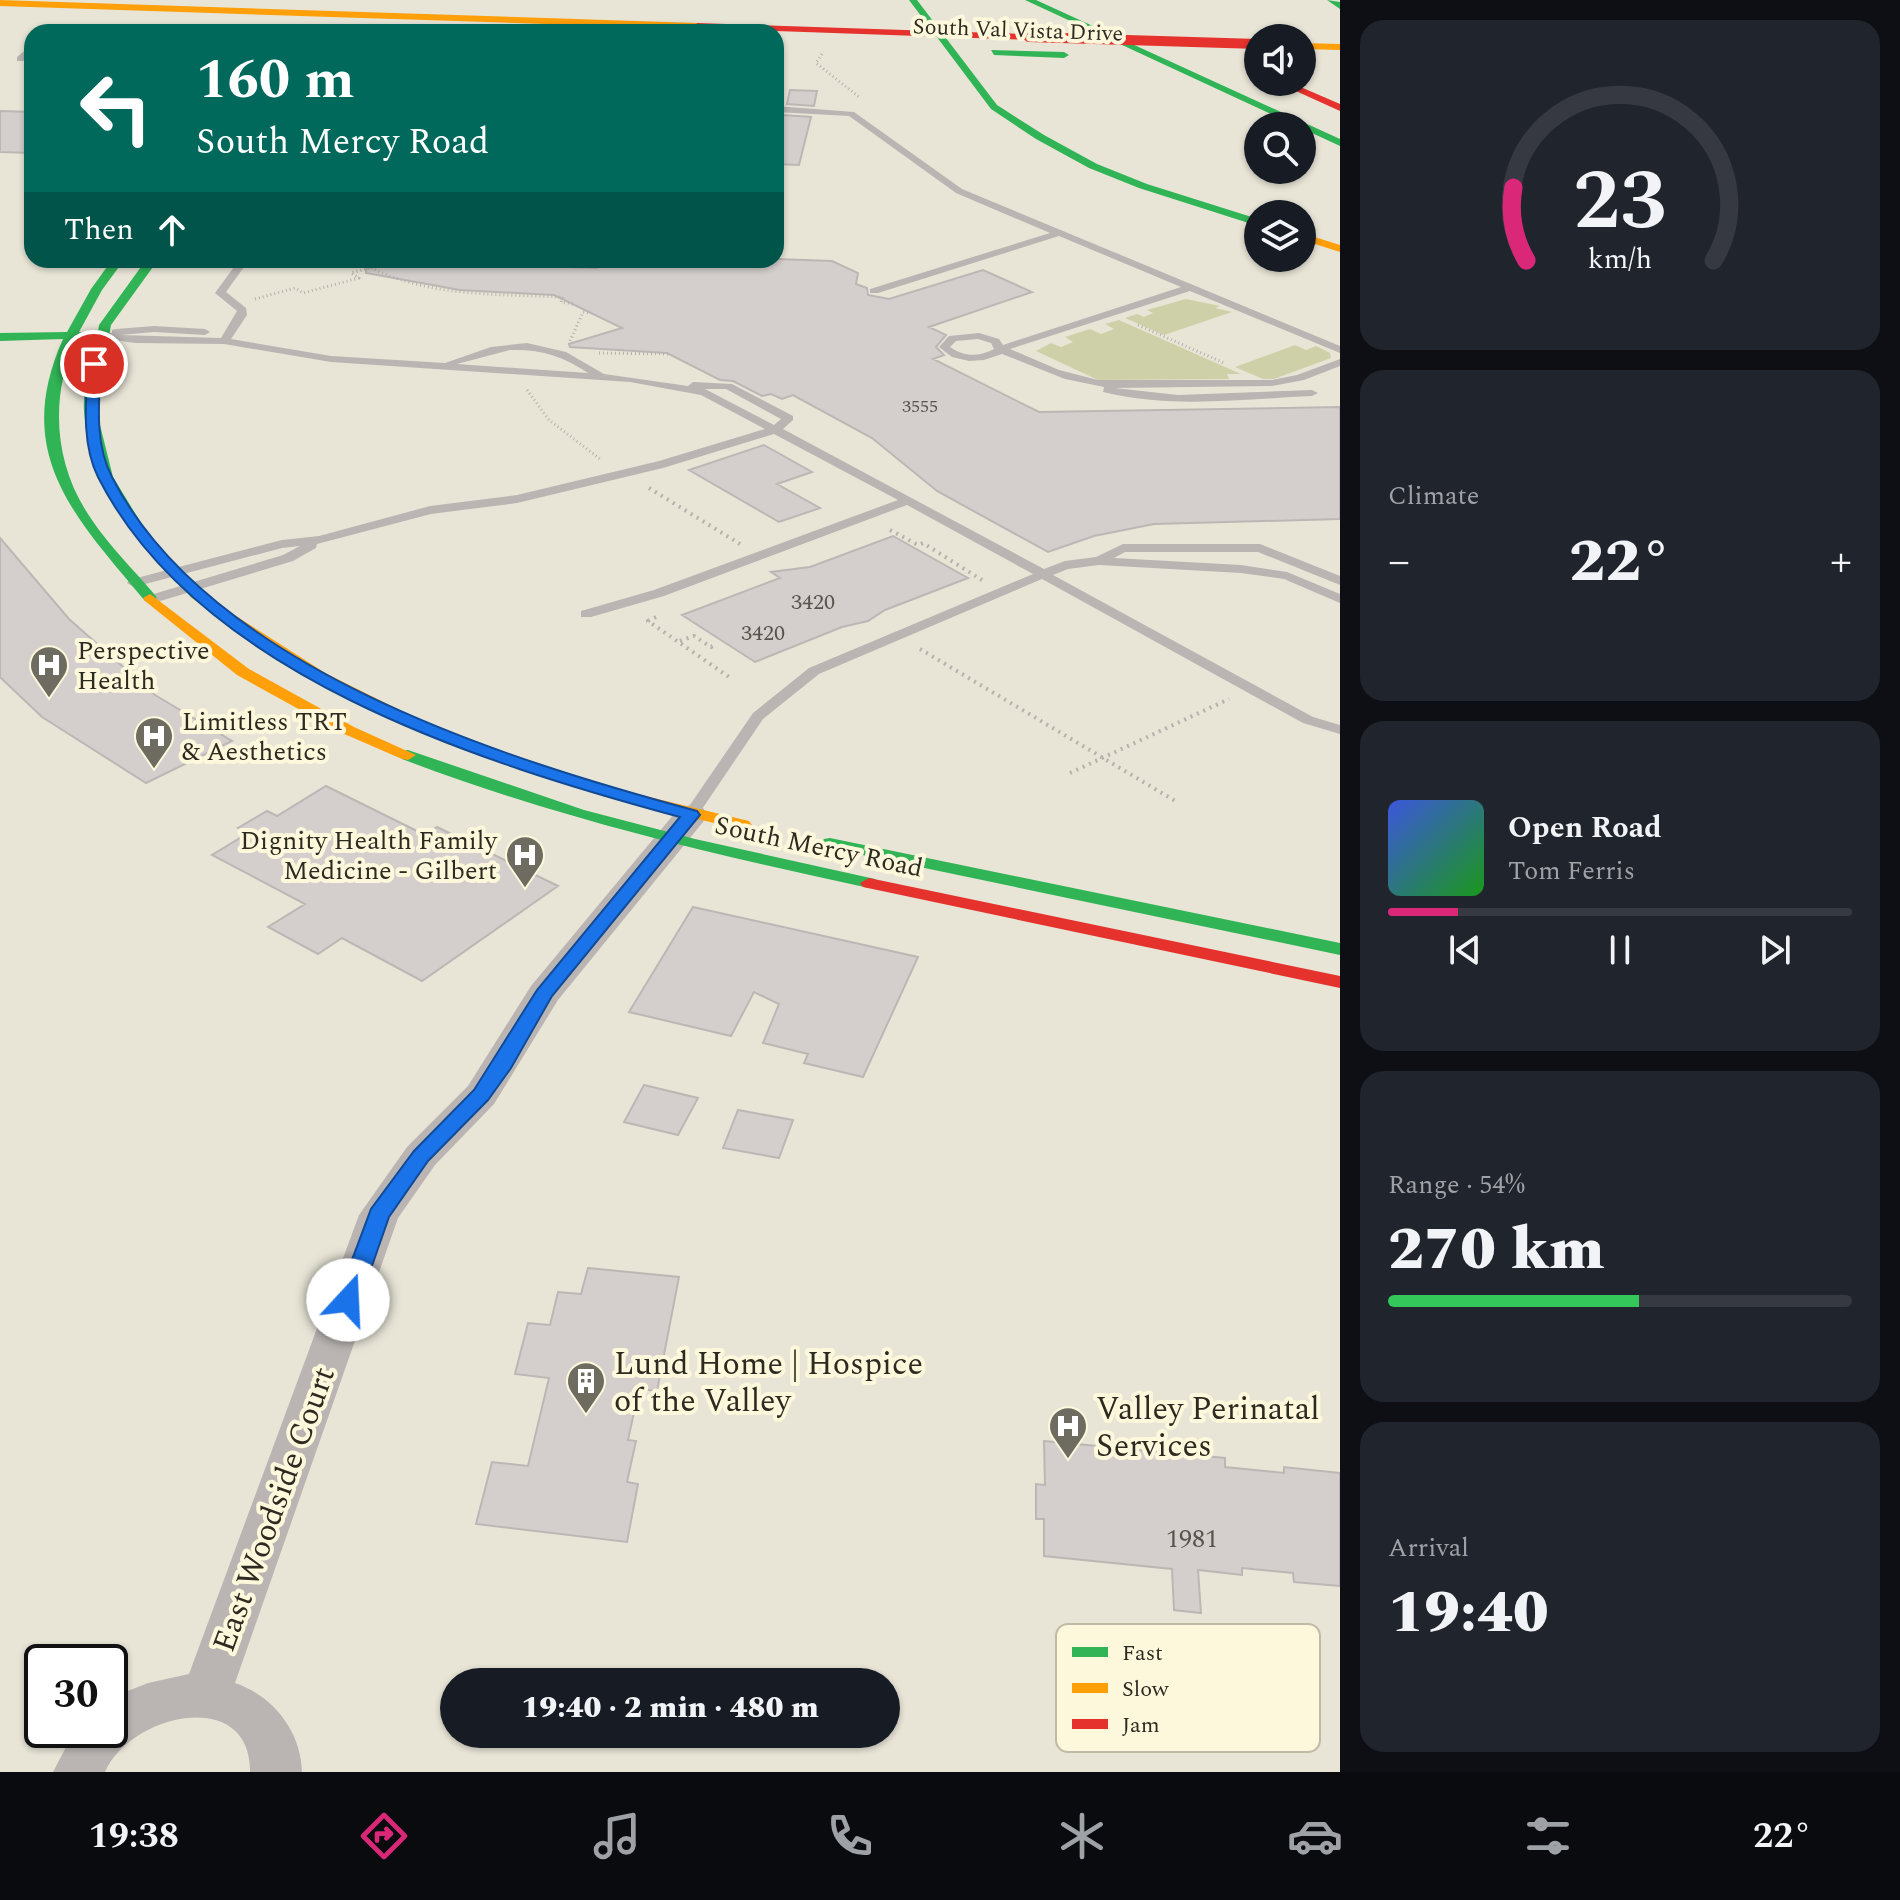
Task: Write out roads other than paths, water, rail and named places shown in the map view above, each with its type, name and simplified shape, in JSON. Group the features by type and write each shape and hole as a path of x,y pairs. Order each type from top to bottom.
{"main road":[{"path":"326,24 348,0"},
{"path":"353,24 373,0"},
{"path":"913,0 994,107 1093,166 1143,186 1244,218"},
{"path":"1029,0 1340,143"},
{"path":"1331,0 1340,6"},
{"name":"South Val Vista Drive","path":"0,3 46,2 326,24"},
{"name":"South Val Vista Drive","path":"0,15 326,24"},
{"path":"1142,20 1244,60"},
{"name":"South Val Vista Drive","path":"784,32 1244,44"},
{"name":"South Val Vista Drive","path":"784,44 1244,63"},
{"path":"1316,46 1340,47"},
{"path":"1313,96 1340,108"},
{"path":"1316,241 1340,249"},
{"name":"South Mercy Road","path":"112,268 75,317 50,387 56,464 95,536 134,583 231,663 364,737 478,782 1340,982"},
{"path":"146,268 108,317 100,335 92,384 91,421 97,457 124,510 155,554 189,587 243,630 292,662 395,716 478,751"},
{"path":"0,337 100,335"},
{"name":"South Mercy Road","path":"595,789 680,828 766,830"},
{"name":"South Mercy Road","path":"811,839 1340,949"}],"street":[{"name":"East Woodside Court","path":"206,1695 379,1215 421,1156 481,1095 501,1068 544,994 680,828"},
{"path":"128,1715 141,1706 173,1696 206,1695 233,1703 256,1719 271,1740 276,1772"},
{"path":"79,1772 91,1748"}],"lane":[{"path":"20,59 24,56"},
{"path":"784,110 851,114 949,186 1340,350"},
{"path":"874,291 1059,233"},
{"path":"224,341 242,315 242,310 220,293 238,268"},
{"path":"1190,288 1000,349 1124,396 1312,393"},
{"path":"100,335 135,340 224,341 331,359 601,377 672,385 728,386 789,418 776,429 624,473 517,499 430,510 320,540 282,544 134,583"},
{"path":"441,366 496,348 529,345 569,357 601,377"},
{"path":"1088,384 1268,383 1300,378 1340,362"},
{"path":"776,429 1308,720 1340,730"},
{"path":"586,614 659,593 908,500"},
{"path":"152,599 288,558 320,540"},
{"path":"1099,561 1123,548 1260,548 1340,582"},
{"path":"680,828 758,716 814,671 1065,565 1099,561 1241,569 1287,576 1340,599"},
{"path":"1319,590 1340,582"}],"place":[{"name":"Perspective Health","path":"49,699"},
{"name":"Limitless TRT & Aesthetics","path":"154,770"},
{"name":"Dignity Health Family Medicine - Gilbert","path":"525,889"},
{"name":"Lund Home | Hospice of the Valley","path":"586,1415"},
{"name":"Valley Perinatal Services","path":"1068,1460"}]}
